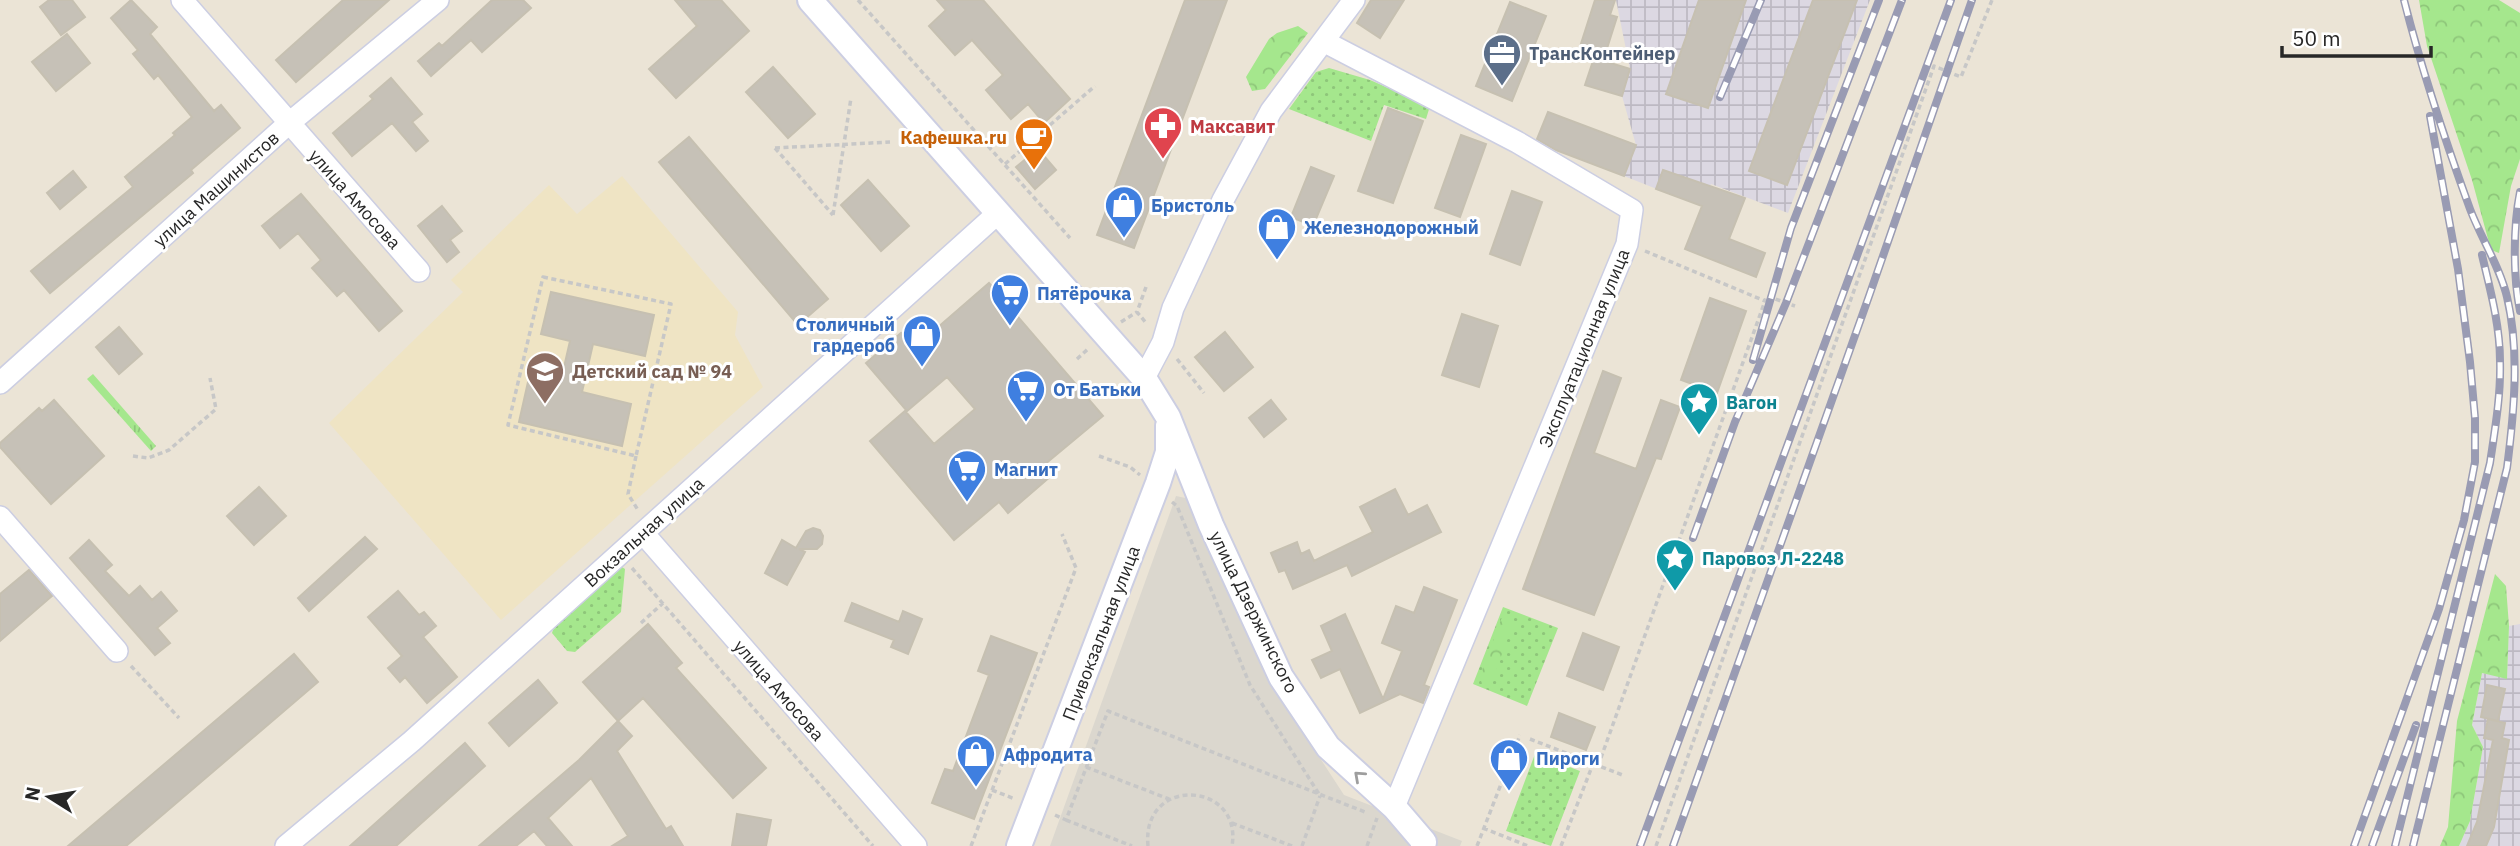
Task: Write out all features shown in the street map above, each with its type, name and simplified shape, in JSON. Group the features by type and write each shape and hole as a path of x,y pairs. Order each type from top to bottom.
{"street":[{"name":"улица Амосова","path":"182,0 419,271"},
{"name":"улица Машинистов","path":"0,383 288,124 438,0"},
{"name":"улица Дзержинского","path":"810,0 1144,379 1168,417 1202,502 1281,677 1328,747 1394,807 1423,844"},
{"path":"1144,379 1163,342 1173,309 1223,200 1271,111 1354,0"},
{"name":"Эксплуатационная улица","path":"1325,42 1517,142 1632,210 1627,244 1394,807"},
{"name":"Вокзальная улица","path":"286,846 412,741 998,213"},
{"name":"Привокзальная улица","path":"1019,846 1157,486 1168,452 1168,417"},
{"path":"1157,486 1180,487 1202,502"},
{"path":"0,517 117,651"},
{"name":"улица Амосова","path":"647,529 916,846"}],"path":[{"path":"858,0 1070,238"},
{"path":"1656,846 1934,66 1961,77 1992,0"},
{"path":"1005,164 1095,86"},
{"path":"852,98 845,142 839,179 833,215 775,148 845,142 890,142"},
{"path":"1627,244 1765,301"},
{"path":"636,456 508,425 543,277 671,304 628,494 647,529"},
{"path":"1561,846 1595,765 1766,296 1795,306"},
{"path":"133,456 148,458 169,450 216,409 210,378"},
{"path":"1099,456 1130,467 1157,486 1177,506 1250,685 1320,796"},
{"path":"971,846 1076,568 1062,534"},
{"path":"632,568 873,846"},
{"path":"640,624 663,603"},
{"path":"117,651 179,718"},
{"path":"1066,820 1108,711 1377,817 1367,846"},
{"path":"1476,846 1520,735"},
{"path":"1530,739 1625,776"},
{"path":"1086,767 1169,799"},
{"path":"992,790 1132,846"},
{"path":"1148,846 1146,832 1154,813 1169,799 1181,795 1205,797 1216,803 1230,822 1232,846"},
{"path":"1302,846 1320,796"},
{"path":"1230,822 1292,846"},
{"path":"1483,828 1528,846"}],"shaded area":[{"path":"1616,0 1870,0 1788,213 1711,184 1709,188 1679,191 1677,197 1624,176 1636,145 1622,96 1630,69"},
{"name":"Детский сад № 94","path":"622,176 738,312 735,335 763,387 501,620 329,423 463,292 451,280 549,185 577,214"},
{"path":"1176,496 1190,499 1234,605 1290,712 1344,795 1462,841 1460,846 1050,846"},
{"path":"2520,624 2520,846 2459,846 2470,821 2483,747 2472,725 2482,673 2507,678 2509,626"}],"green space":[{"path":"2419,0 2499,0 2520,13 2520,159 2511,186 2499,253 2491,250 2472,180 2427,46"},
{"path":"1298,26 1308,33 1265,89 1252,91 1246,77 1269,39 1277,33"},
{"path":"1329,68 1370,80 1430,106 1426,119 1384,105 1371,141 1289,109 1316,72"},
{"path":"93,374 156,446 151,451 87,379"},
{"path":"619,565 625,569 621,612 575,652 567,651 552,633 555,624"},
{"path":"2495,574 2506,586 2509,626 2507,679 2482,673 2472,725 2483,747 2470,821 2459,846 2440,846 2448,827 2457,721"},
{"path":"1503,607 1558,628 1527,706 1473,684"},
{"path":"1509,614 1514,621 1491,684 1482,684 1480,676 1502,617"},
{"path":"1535,754 1580,771 1551,846 1506,831"}],"building":[{"path":"49,0 72,0 85,17 61,35 40,7"},
{"path":"131,0 157,27 150,34 214,111 221,105 240,128 191,170 193,173 50,293 31,271 133,187 125,177 192,117 158,75 154,79 133,54 138,50 111,18"},
{"path":"343,0 389,0 296,82 276,60"},
{"path":"492,0 523,0 531,8 482,52 471,40 431,76 418,61 439,43 442,46"},
{"path":"675,0 721,0 749,31 676,98 649,69 697,26"},
{"path":"937,0 983,0 1070,99 1044,123 1028,104 1011,119 986,90 1003,75 972,40 955,55 929,26 946,10"},
{"path":"1185,0 1227,0 1134,248 1097,235"},
{"path":"1371,0 1404,0 1380,38 1357,23"},
{"path":"1595,0 1615,0 1610,15 1617,17 1603,61 1578,53"},
{"path":"1699,0 1746,0 1708,108 1666,94"},
{"path":"1813,0 1857,0 1787,185 1749,171"},
{"path":"1510,2 1546,16 1512,101 1476,86"},
{"path":"67,34 90,63 56,91 32,62"},
{"path":"1594,58 1630,69 1622,96 1585,85"},
{"path":"773,67 815,114 788,138 746,92"},
{"path":"391,78 422,114 412,122 428,141 416,151 392,123 352,156 333,133 373,99 370,96"},
{"path":"1388,108 1423,121 1393,203 1358,191"},
{"path":"1548,112 1636,145 1624,176 1556,150 1537,139"},
{"path":"1461,135 1486,144 1460,217 1435,208"},
{"path":"689,137 828,299 798,325 659,162"},
{"path":"1038,149 1056,170 1035,189 1016,167"},
{"path":"1311,167 1334,176 1313,226 1291,217"},
{"path":"1663,170 1745,198 1729,239 1765,253 1756,277 1685,249 1702,206 1656,189"},
{"path":"73,171 86,187 60,209 47,193"},
{"path":"868,180 909,226 881,251 841,205"},
{"path":"1512,191 1542,202 1520,265 1490,254"},
{"path":"301,194 402,311 379,331 344,290 337,296 312,268 321,260 298,233 280,248 262,226"},
{"path":"442,206 462,231 450,240 459,252 447,262 418,226"},
{"path":"989,283 1103,416 1044,465 1052,475 1008,513 999,502 954,540 870,441 905,411 934,444 975,409 947,377 907,411 866,363 901,333 914,348"},
{"path":"551,292 654,315 645,356 593,344 582,392 631,404 622,446 519,422 528,382 559,389 570,341 541,334"},
{"path":"1710,298 1746,311 1717,393 1681,380"},
{"path":"1462,314 1498,326 1479,387 1442,375"},
{"path":"119,327 142,354 119,374 96,347"},
{"path":"1225,332 1253,367 1224,391 1195,357"},
{"path":"1603,371 1621,378 1594,453 1636,469 1661,400 1680,407 1661,459 1656,458 1594,615 1523,589"},
{"path":"54,400 104,456 51,504 0,447 0,443 39,408 42,411"},
{"path":"1271,400 1286,419 1264,437 1249,418"},
{"path":"259,487 286,516 254,545 227,516"},
{"path":"1395,489 1408,515 1427,505 1441,532 1352,576 1347,565 1293,589 1285,570 1279,572 1271,553 1297,542 1301,554 1309,550 1314,561 1373,532 1360,507"},
{"path":"813,528 820,530 823,536 822,544 817,549 799,549 805,552 787,585 765,573 782,540 796,548 806,531"},
{"path":"365,537 377,549 309,611 298,598"},
{"path":"89,540 112,565 105,571 129,596 140,586 152,600 161,592 177,611 157,628 170,643 155,655 70,558"},
{"path":"29,570 52,596 0,641 0,594"},
{"path":"1424,587 1457,600 1424,685 1429,687 1423,703 1400,694 1360,713 1340,669 1321,678 1312,660 1332,651 1321,626 1345,614 1383,699 1402,651 1382,643 1396,606 1414,613"},
{"path":"398,591 419,615 424,612 436,626 423,637 457,677 427,703 405,677 400,682 388,668 402,656 368,617"},
{"path":"852,603 899,622 903,611 922,619 908,654 891,647 894,640 845,621"},
{"path":"648,624 682,663 676,668 766,768 733,798 643,698 618,721 583,682"},
{"path":"1583,633 1619,647 1603,690 1567,676"},
{"path":"991,636 1037,653 974,819 932,803 945,769 953,771 989,675 978,671"},
{"path":"294,654 318,682 126,846 68,846"},
{"path":"538,680 557,703 509,746 489,723"},
{"path":"2487,685 2505,689 2498,721 2481,717"},
{"path":"1559,713 1595,727 1586,750 1551,737"},
{"path":"2488,719 2505,723 2502,738 2509,740 2494,827 2486,846 2467,846 2477,822 2493,740 2484,738"},
{"path":"618,721 632,736 617,751 666,829 671,826 683,846 612,846 628,836 591,778 548,818 572,846 547,846 534,831 516,846 479,846 579,760"},
{"path":"465,743 485,766 396,846 350,846"},
{"path":"737,814 771,820 766,846 732,846"}],"railway":[{"path":"1720,97 1761,0"},
{"path":"1753,360 1791,228 1879,0"},
{"path":"1693,538 1735,422 1786,303 1902,0"},
{"path":"1640,846 1951,0"},
{"path":"1673,846 1972,0"},
{"path":"2404,0 2426,79 2470,209 2504,286 2511,318 2515,361 2514,404 2507,468 2413,846"},
{"path":"2354,846 2439,609 2464,520 2475,462 2475,418 2458,269 2430,116"},
{"path":"2520,192 2515,252 2520,311"},
{"path":"2395,846 2494,438 2500,386 2500,348 2482,255"},
{"path":"2372,846 2416,725"}],"place":[{"name":"ТрансКонтейнер","path":"1502,87"},
{"name":"Максавит","path":"1163,160"},
{"name":"Кафешка.ru","path":"1034,171"},
{"name":"Бристоль","path":"1124,239"},
{"name":"Железнодорожный","path":"1277,261"},
{"name":"Пятёрочка","path":"1010,327"},
{"name":"Столичный гардероб","path":"922,368"},
{"name":"Детский сад № 94","path":"545,405"},
{"name":"От Батьки","path":"1026,423"},
{"name":"Вагон","path":"1699,436"},
{"name":"Магнит","path":"967,503"},
{"name":"Паровоз Л-2248","path":"1675,592"},
{"name":"Афродита","path":"976,788"},
{"name":"Пироги","path":"1509,792"}]}
